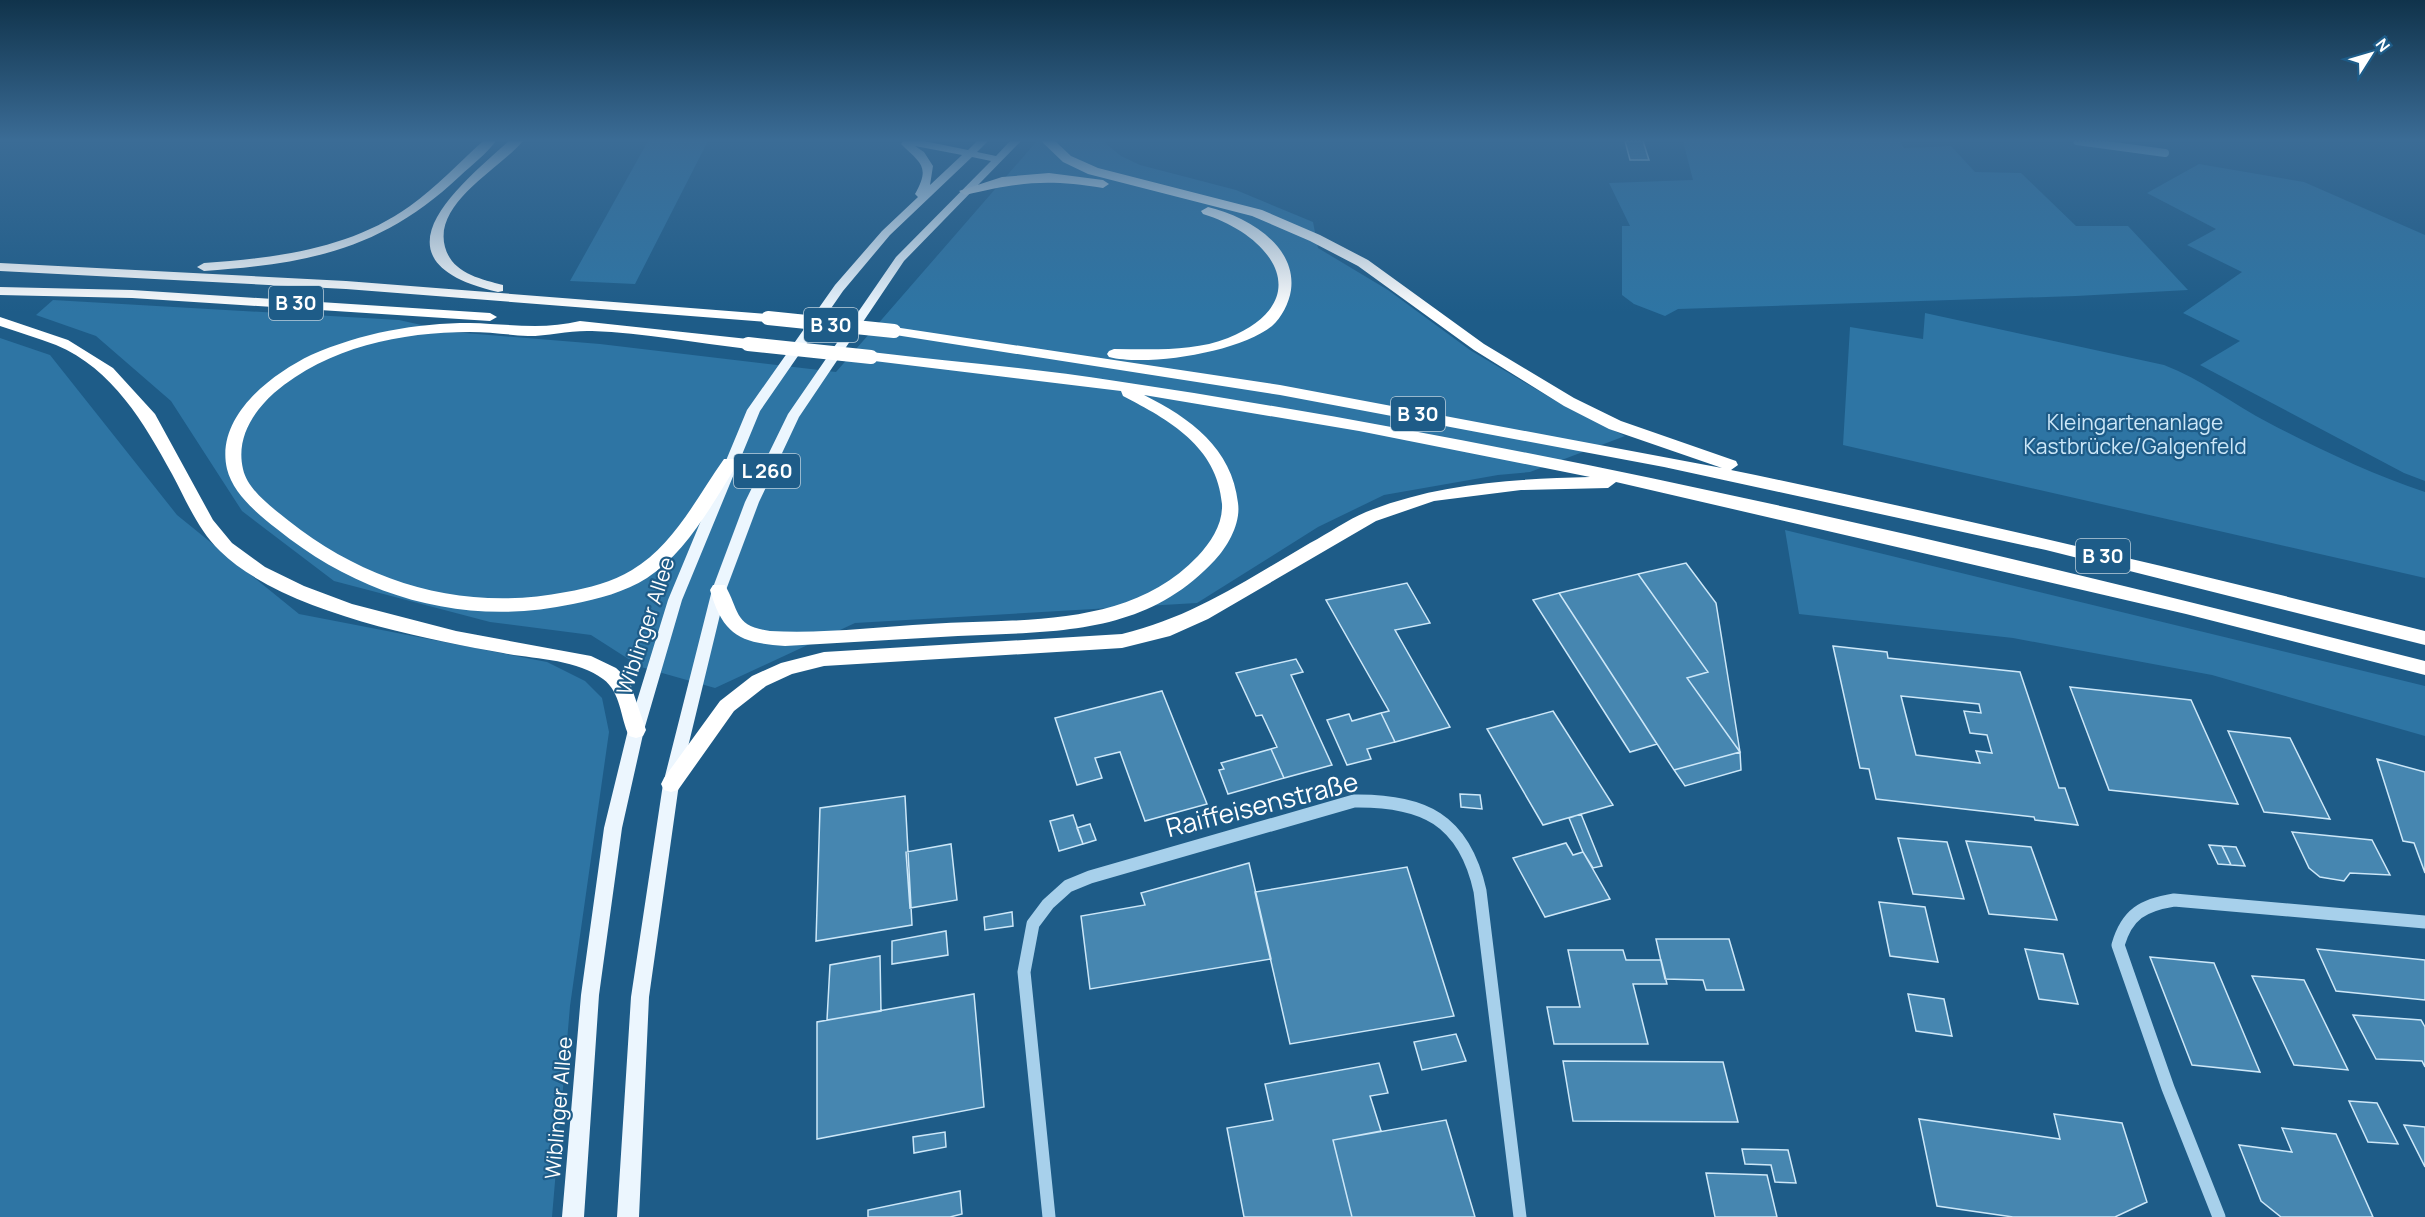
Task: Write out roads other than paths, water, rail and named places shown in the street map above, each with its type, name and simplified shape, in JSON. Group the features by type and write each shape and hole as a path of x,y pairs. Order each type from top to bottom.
{"highway":[{"path":"118,272 252,264 314,254 372,232 414,209 427,198"},
{"path":"456,198 447,206 436,225 434,242 441,258 454,272 472,282 540,293 564,302"},
{"path":"1055,353 1178,354 1238,339 1266,324 1281,305 1287,285 1281,261 1270,245 1244,226 1220,214 1159,198"},
{"path":"1198,198 1257,213 1315,238 1363,263 1479,347 1569,402 1615,425 1780,484"},
{"name":"B 30","path":"0,267 118,272 768,318 894,331 1055,353 1365,404 1780,484 2086,552 2425,638"},
{"name":"B 30","path":"0,291 132,294 325,304 592,326 1113,385 1359,426 1640,481 2174,605 2425,668"},
{"path":"0,321 63,343 108,371 128,390 149,418 207,524 226,547 260,571 298,591 348,610 456,638 584,661 609,673 622,685 636,730"},
{"path":"592,326 535,331 463,328 400,333 331,352 288,374 257,399 234,435 235,470 254,500 292,534 321,555 395,586 465,604 512,607 590,594 622,583 644,571 671,549 730,463"},
{"path":"719,590 725,611 731,623 737,628 759,638 785,639 1085,622 1142,605 1162,595 1203,564 1218,545 1226,529 1231,507 1228,487 1223,468 1200,437 1156,407 1113,385"},
{"path":"671,784 697,751 727,706 759,681 788,668 824,659 1122,641 1164,631 1202,614 1370,517 1433,495 1521,484 1640,481"}],"main road":[{"name":"L 260","path":"912,207 918,198"},
{"name":"Wiblinger Allee","path":"573,1217 590,995 613,828 636,730 675,600 730,463 754,410 839,288 922,198"},
{"name":"L 260","path":"628,1217 640,997 671,784 719,590 752,502 793,417 900,259 959,198"}],"street":[{"name":"Raiffeisenstraße","path":"1049,1217 1024,972 1033,924 1048,904 1068,886 1119,867 1354,801 1387,800 1412,805 1431,817 1467,851 1475,871 1480,891 1520,1217"},
{"path":"2219,1217 2168,1088 2118,945 2122,925 2133,912 2151,903 2174,900 2425,922"}],"park label":[{"name":"Kleingartenanlage Kastbrücke/Galgenfeld","path":"2135,435"}]}
